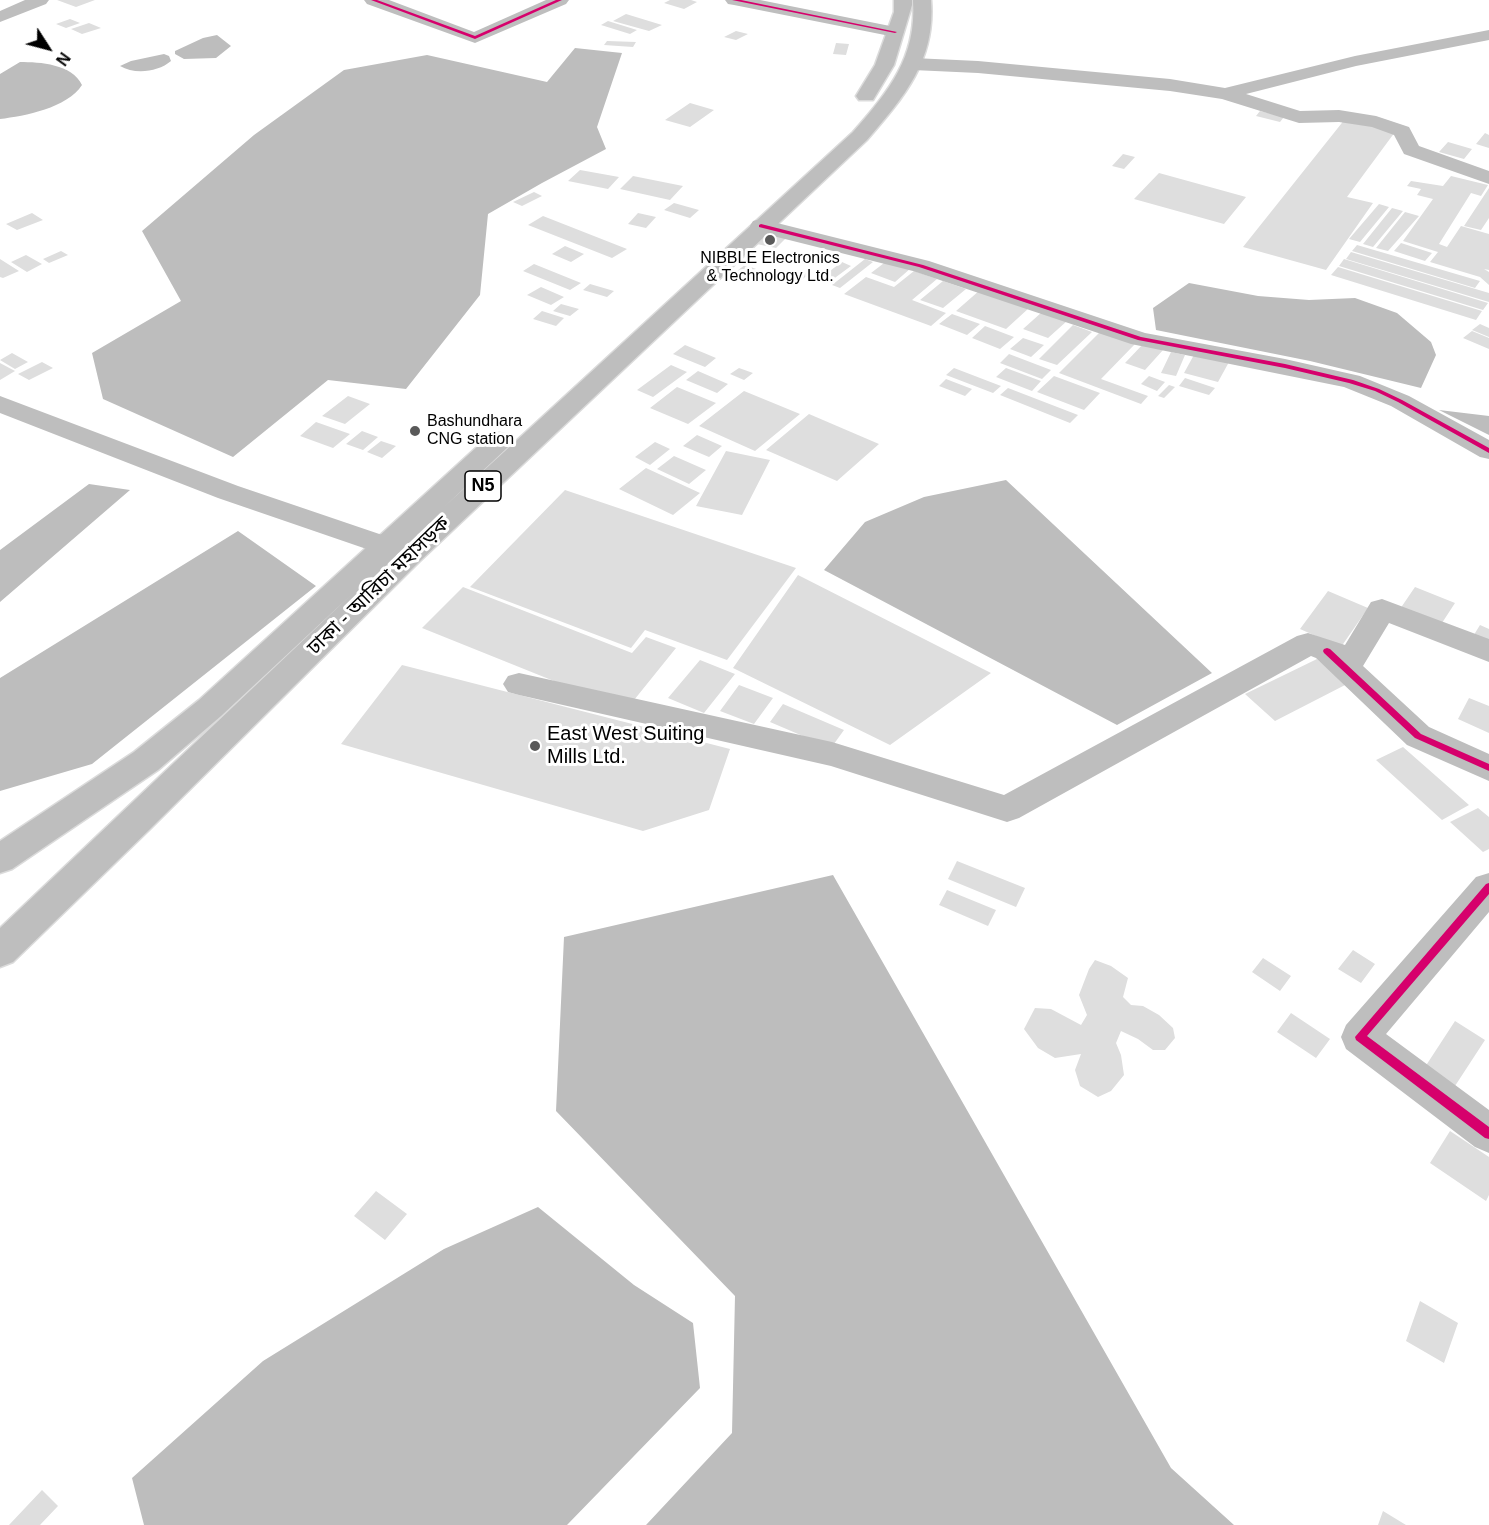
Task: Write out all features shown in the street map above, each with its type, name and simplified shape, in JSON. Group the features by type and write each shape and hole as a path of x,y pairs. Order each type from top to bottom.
{"main road":[{"path":"0,17 40,0"},
{"path":"373,0 475,38 560,0"},
{"path":"734,0 896,29"},
{"path":"885,0 896,29"},
{"name":"N5","path":"1,859 146,761 210,708 775,187 858,106 876,84 888,62 896,29 905,8 903,0"},
{"name":"ঢাকা - আরিচা মহাসড়ক","path":"0,951 137,822 410,555 860,136 880,113 912,64 924,36 932,5"},
{"path":"1225,94 1355,61 1489,35"},
{"path":"912,64 978,67 1170,85 1225,94 1299,117 1339,116 1376,122 1402,130 1411,150 1489,178"},
{"path":"761,226 921,266 1140,339 1352,381 1400,401 1489,451"},
{"path":"0,404 228,492 384,546"},
{"path":"519,684 832,754 1007,809 1308,644 1352,659 1382,609 1489,651"},
{"path":"1327,651 1418,736 1489,768"},
{"path":"1489,887 1360,1037 1489,1134"}],"shaded area":[{"path":"217,35 231,46 216,58 184,59 175,54 175,51 203,38"},
{"path":"575,48 622,53 597,127 606,149 488,214 480,295 406,389 328,380 233,457 103,399 92,353 181,301 142,231 254,135 344,70 427,55 547,82"},
{"path":"164,54 169,56 171,61 153,70 132,71 120,66 131,61"},
{"path":"20,62 63,68 77,78 82,85 66,100 45,110 0,119 0,74"},
{"path":"1189,283 1258,296 1309,300 1355,298 1397,313 1431,342 1436,355 1421,388 1310,361 1156,330 1153,308"},
{"path":"1439,410 1489,416 1489,435"},
{"path":"1006,480 1212,673 1117,725 824,570 865,522 924,497"},
{"path":"89,484 130,490 0,602 0,550"},
{"path":"238,531 316,586 92,764 0,791 0,678"},
{"path":"833,875 1171,1468 1234,1525 646,1525 732,1433 735,1296 556,1111 564,937"},
{"path":"538,1207 634,1285 693,1323 700,1388 567,1525 144,1525 132,1478 263,1361 444,1249"}],"building":[{"path":"57,0 95,0 76,7"},
{"path":"670,0 697,2 684,9 664,3"},
{"path":"626,14 662,25 649,31 613,21"},
{"path":"70,19 80,23 66,28 56,24"},
{"path":"608,21 637,30 630,34 601,25"},
{"path":"89,23 101,28 82,34 71,29"},
{"path":"736,31 748,34 736,40 724,37"},
{"path":"607,41 636,42 633,47 604,45"},
{"path":"836,43 849,44 846,55 833,54"},
{"path":"690,103 714,110 690,127 665,120"},
{"path":"1260,111 1284,117 1280,122 1256,116"},
{"path":"1345,119 1395,132 1347,197 1373,203 1326,270 1243,247"},
{"path":"1485,133 1489,135 1489,148 1476,144"},
{"path":"1448,142 1472,149 1464,159 1439,152"},
{"path":"1123,154 1135,157 1124,169 1112,166"},
{"path":"580,170 619,177 608,189 568,181"},
{"path":"1159,173 1246,197 1224,224 1134,199"},
{"path":"633,176 683,186 670,200 620,189"},
{"path":"1451,176 1488,185 1481,196 1471,193 1439,244 1447,247 1461,226 1489,234 1489,270 1484,269 1489,272 1489,285 1480,277 1430,262 1438,252 1403,241 1433,199 1417,195 1421,189 1407,186 1411,181 1443,186"},
{"path":"1489,188 1489,218 1481,230 1464,226"},
{"path":"534,192 542,196 522,206 513,202"},
{"path":"674,203 699,210 690,218 664,210"},
{"path":"1379,204 1389,207 1360,242 1349,239"},
{"path":"1392,208 1403,211 1373,247 1363,244"},
{"path":"1405,212 1419,216 1388,251 1376,248"},
{"path":"32,213 43,220 17,230 6,224"},
{"path":"638,213 656,217 646,228 628,224"},
{"path":"543,216 627,249 612,258 528,225"},
{"name":"NIBBLE Electronics & Technology Ltd.","path":"765,232 787,237 776,248 752,243"},
{"path":"1401,243 1432,253 1425,261 1394,251"},
{"path":"1357,245 1480,281 1475,288 1352,251"},
{"path":"565,246 584,254 571,262 552,254"},
{"path":"61,251 68,255 49,263 43,259"},
{"path":"1351,252 1489,293 1489,302 1346,259"},
{"path":"26,255 42,264 27,272 11,262"},
{"path":"0,259 19,271 3,278 0,277"},
{"path":"865,259 873,262 840,288 832,285"},
{"path":"1344,259 1488,303 1483,310 1339,266"},
{"path":"888,260 911,268 895,282 871,273"},
{"path":"842,262 851,266 832,280 823,276"},
{"path":"534,264 581,283 570,290 523,271"},
{"path":"745,265 759,270 744,281 730,276"},
{"path":"1338,267 1482,311 1476,320 1331,275"},
{"path":"793,269 809,274 800,281 784,275"},
{"path":"914,271 937,279 912,300 946,313 931,326 844,294 866,277 894,287"},
{"path":"943,281 966,289 943,308 920,300"},
{"path":"590,284 614,291 607,297 583,290"},
{"path":"541,287 564,297 551,305 527,295"},
{"path":"980,290 1029,308 1006,329 956,311"},
{"path":"561,304 579,309 570,316 553,311"},
{"path":"542,311 564,318 556,326 533,319"},
{"path":"1042,312 1067,321 1048,338 1023,329"},
{"path":"952,314 980,324 967,335 939,324"},
{"path":"1480,324 1489,328 1489,337 1472,330"},
{"path":"1073,325 1092,332 1057,365 1039,359"},
{"path":"985,326 1014,337 1000,349 972,338"},
{"path":"1472,331 1489,338 1489,349 1463,338"},
{"path":"1100,332 1135,344 1101,379 1148,396 1141,404 1059,373"},
{"path":"1023,338 1044,345 1031,357 1010,349"},
{"path":"1144,343 1163,350 1145,370 1125,363"},
{"path":"685,345 716,358 705,367 673,354"},
{"path":"1171,352 1185,355 1176,376 1161,373"},
{"path":"12,353 28,362 15,369 0,360"},
{"path":"1195,353 1229,362 1218,382 1184,373"},
{"path":"1009,354 1051,370 1042,379 1000,363"},
{"path":"42,362 53,368 29,380 18,374"},
{"path":"0,363 15,371 0,380"},
{"path":"671,365 687,372 653,397 637,390"},
{"path":"739,368 753,373 744,380 730,374"},
{"path":"954,368 1001,386 993,393 946,375"},
{"path":"1006,368 1041,381 1032,391 996,377"},
{"path":"698,371 728,384 717,393 686,380"},
{"path":"1054,376 1100,393 1084,410 1037,392"},
{"path":"1149,376 1165,382 1157,391 1141,384"},
{"path":"1185,378 1215,388 1209,395 1179,386"},
{"path":"946,379 972,389 965,396 939,386"},
{"path":"1169,385 1175,387 1164,398 1158,396"},
{"path":"677,387 716,403 688,424 650,408"},
{"path":"1008,388 1078,415 1070,423 1000,395"},
{"path":"744,391 800,414 755,451 699,426"},
{"path":"348,396 370,404 345,424 322,416"},
{"path":"809,414 879,444 837,481 766,450"},
{"path":"316,422 350,434 333,448 300,436"},
{"path":"362,431 378,437 363,450 346,444"},
{"path":"697,435 722,446 709,457 683,446"},
{"path":"381,441 396,446 382,458 367,452"},
{"path":"655,442 670,449 650,465 635,457"},
{"path":"726,451 770,460 742,515 696,506"},
{"path":"674,456 706,470 689,484 657,469"},
{"path":"646,468 700,493 673,515 619,489"},
{"path":"565,490 796,568 727,660 645,630 631,648 470,587"},
{"path":"798,575 991,673 890,745 733,668"},
{"path":"463,587 632,653 646,637 676,648 626,710 422,628"},
{"path":"1415,587 1455,603 1440,626 1400,609"},
{"path":"1328,591 1368,608 1341,647 1300,629"},
{"path":"1480,625 1489,629 1489,645 1472,638"},
{"path":"1317,659 1347,684 1275,721 1245,694"},
{"path":"700,660 735,674 704,713 668,698"},
{"name":"East West Suiting Mills Ltd.","path":"402,665 730,749 709,810 643,831 341,744"},
{"path":"739,685 773,698 754,724 720,711"},
{"path":"1469,698 1489,706 1489,733 1458,719"},
{"path":"783,704 844,730 831,748 770,722"},
{"path":"1403,747 1469,805 1442,820 1376,760"},
{"path":"1478,808 1489,817 1489,849 1483,852 1450,822"},
{"path":"957,861 1025,888 1016,907 948,879"},
{"path":"947,890 996,910 988,926 939,905"},
{"path":"1353,950 1375,964 1361,983 1338,969"},
{"path":"1263,958 1291,976 1280,991 1252,972"},
{"path":"1095,960 1111,966 1128,978 1123,997 1131,1005 1143,1006 1159,1015 1173,1028 1175,1038 1165,1050 1153,1050 1138,1039 1121,1031 1116,1043 1121,1055 1124,1075 1111,1091 1098,1097 1080,1086 1075,1070 1081,1054 1055,1058 1038,1048 1024,1029 1035,1008 1051,1009 1081,1025 1087,1015 1079,995"},
{"path":"1291,1013 1330,1039 1316,1058 1277,1032"},
{"path":"1455,1021 1485,1040 1455,1086 1425,1067"},
{"path":"1450,1131 1489,1157 1489,1195 1486,1201 1430,1163"},
{"path":"376,1191 407,1214 385,1240 354,1216"},
{"path":"1420,1301 1458,1323 1444,1363 1406,1341"},
{"path":"42,1490 58,1506 40,1525 9,1525"},
{"path":"1383,1511 1406,1525 1378,1525"}],"cycle path":[{"path":"373,0 475,38 560,0"},
{"path":"734,0 895,32"},
{"path":"761,226 921,266 1140,339 1285,366 1351,381 1400,401 1489,451"},
{"path":"1327,651 1418,736 1489,768"},
{"path":"1489,887 1360,1037 1489,1134"}],"place":[{"name":"NIBBLE Electronics & Technology Ltd.","path":"770,240"},
{"name":"Bashundhara CNG station","path":"415,431"},
{"name":"East West Suiting Mills Ltd.","path":"535,746"}]}
